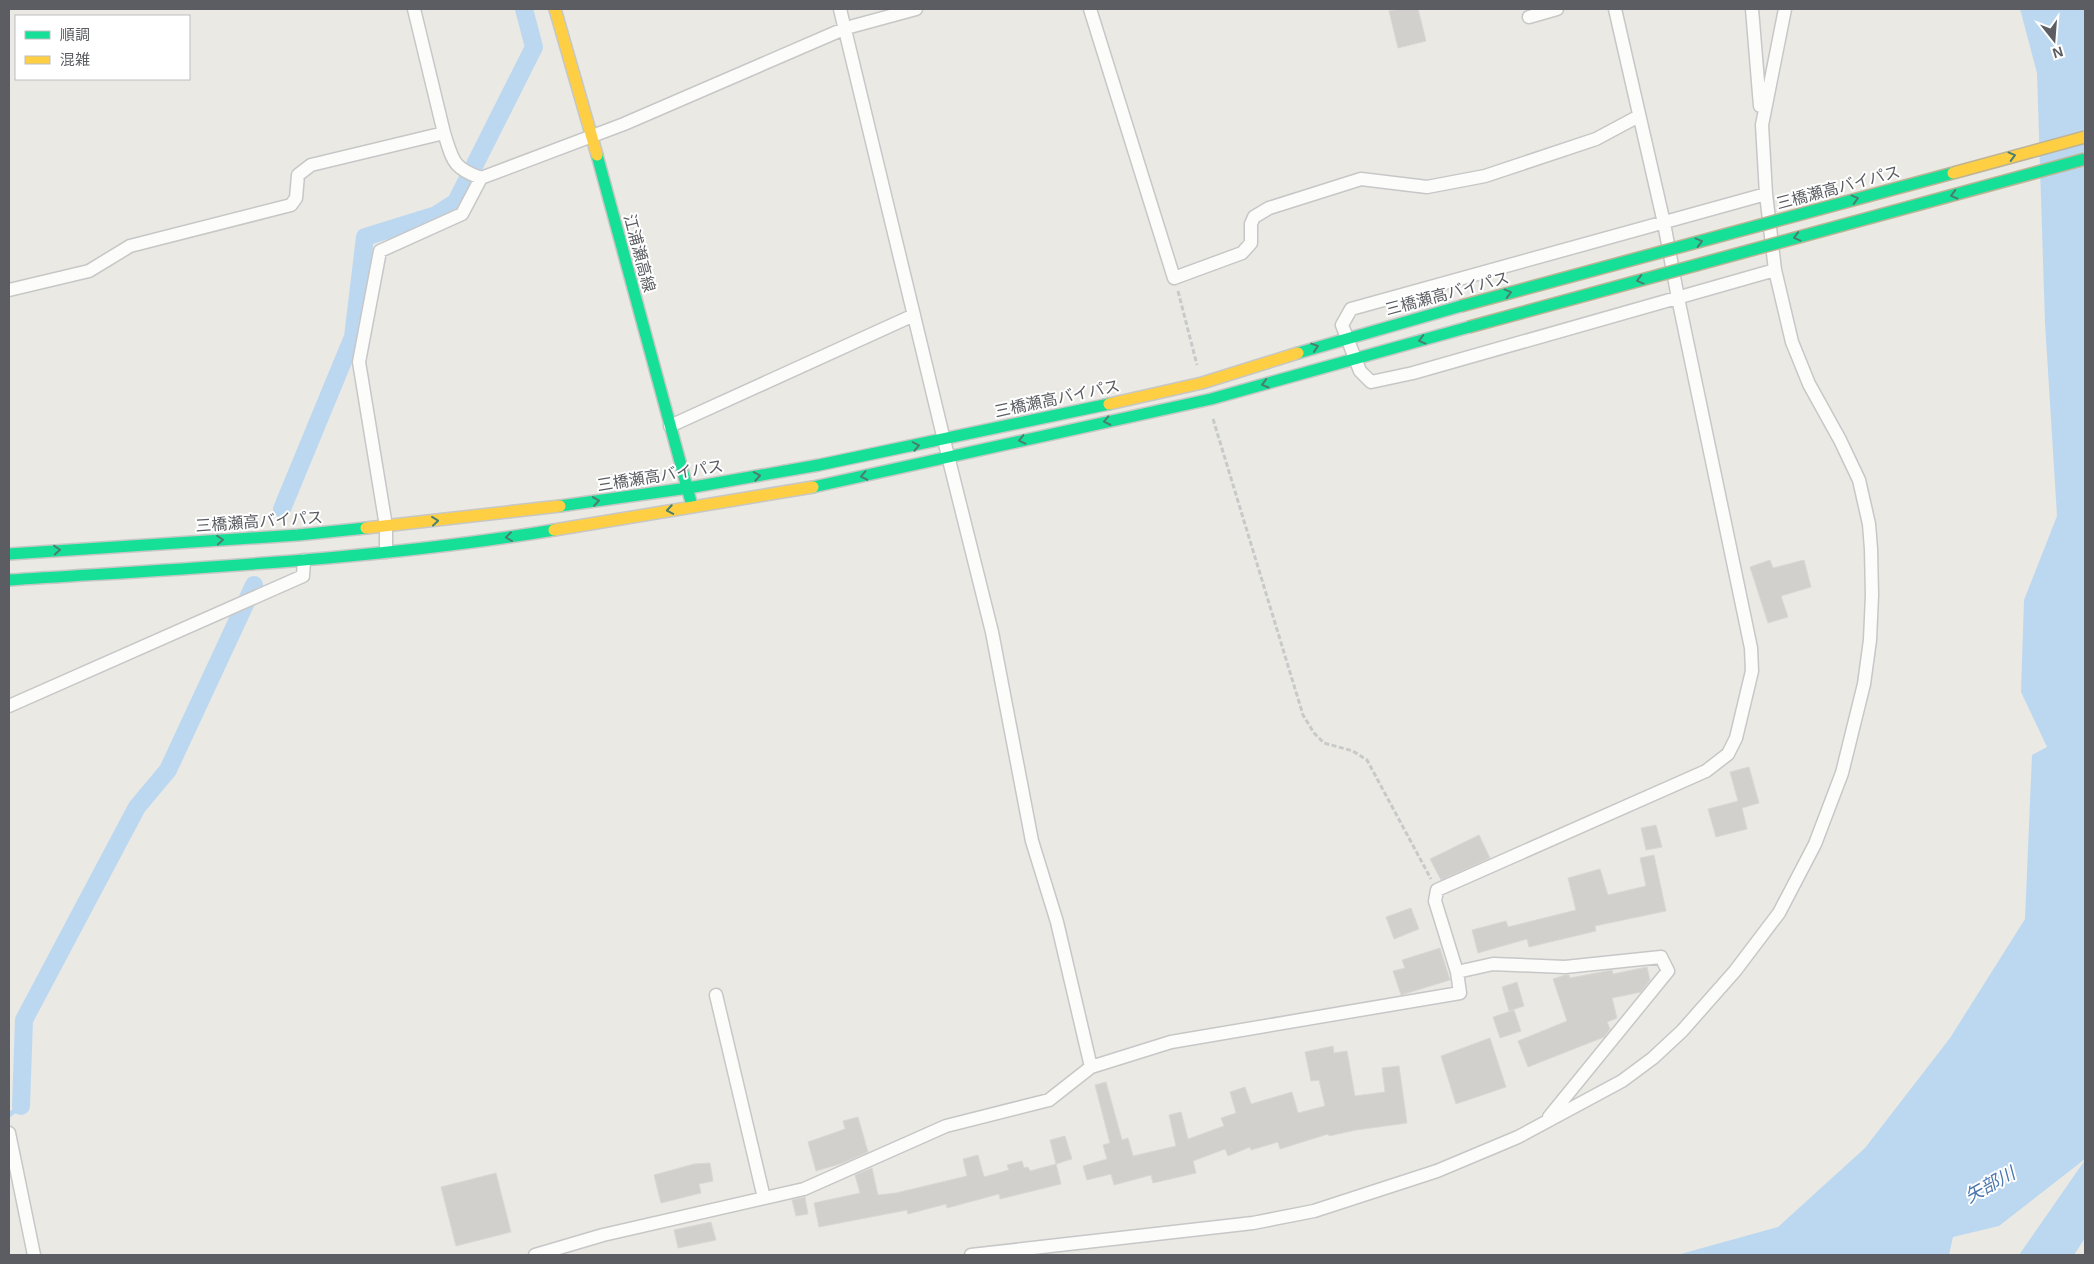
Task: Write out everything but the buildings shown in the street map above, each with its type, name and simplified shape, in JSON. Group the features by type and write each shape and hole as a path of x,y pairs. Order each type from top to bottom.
{"main road":[{"name":"江浦瀬高線","path":"555,9 592,136 692,507"},
{"name":"三橋瀬高バイパス","path":"9,554 298,536 541,509 688,488 819,465 944,440 1202,383 1345,338 2085,137"},
{"name":"三橋瀬高バイパス","path":"9,580 304,560 386,552 536,533 822,485 1207,400 1354,358 2085,159"}],"street":[{"path":"414,9 444,133 454,162 466,173 481,178 624,124 846,28 916,9"},
{"path":"840,9 992,632 1032,841 1057,922 1091,1067"},
{"path":"1090,9 1174,278 1242,253 1251,243 1251,224 1254,217 1269,208 1362,179 1427,187 1485,176 1596,139 1639,116"},
{"path":"1529,17 1557,9"},
{"path":"535,1255 603,1235 804,1189 946,1126 1049,1100 1091,1067 1172,1042 1460,993 1457,972 1434,901 1437,890 1706,771 1728,754 1736,738 1752,671 1751,648 1664,223 1615,9"},
{"path":"971,1255 1253,1223 1314,1211 1437,1171 1518,1137 1608,1090 1653,1058 1682,1031 1735,971 1779,913 1815,844 1842,774 1864,684 1870,640 1872,595 1869,524 1859,480 1840,440 1809,384 1792,342 1775,270 1766,194 1752,9"},
{"path":"1762,125 1785,9"},
{"path":"9,290 89,271 130,246 291,205 296,198 298,175 311,165 444,133"},
{"path":"386,552 386,526 359,362 380,251 462,214 481,178"},
{"path":"1766,194 1351,309 1342,325 1345,338 1360,371 1371,382 1413,373 1775,270"},
{"path":"670,426 914,316"},
{"path":"9,706 303,576 304,560"},
{"path":"1457,972 1493,964 1565,967 1661,956 1668,971 1546,1121"},
{"path":"716,995 764,1198"},
{"path":"9,1133 34,1255"}],"path":[{"path":"1174,278 1202,383"},
{"path":"1207,400 1304,715 1314,733 1324,744 1353,752 1367,760 1437,890"}],"water":[{"name":"矢部川","path":"2020,9 2085,9 2085,1159 1999,1226 1953,1237 1949,1255 1677,1255 1778,1227 1865,1148 1950,1038 2025,919 2032,755 2047,747 2021,692 2024,600 2057,516 2045,323 2037,73"},
{"path":"2085,1160 2085,1238 2074,1255 2019,1255"}],"waterway":[{"path":"282,509 353,337 365,237 436,215 456,202 534,47 524,9"},
{"path":"21,1106 24,1020 137,807 168,770 254,585"},
{"path":"9,1115 21,1106"}],"traffic: fast":[{"path":"597,155 691,502"},
{"path":"1469,327 2085,159"},
{"path":"1461,306 1953,173"},
{"path":"1298,353 1461,306"},
{"path":"813,487 1211,399 1469,327"},
{"path":"560,506 688,488 819,465 1109,404"},
{"path":"9,554 298,535 366,528"},
{"path":"9,580 350,556 418,549 554,530"}],"traffic: slow":[{"path":"555,9 597,155"},
{"path":"1953,173 2085,137"},
{"path":"1109,404 1202,383 1298,353"},
{"path":"554,530 813,487"},
{"path":"366,528 560,506"}]}
